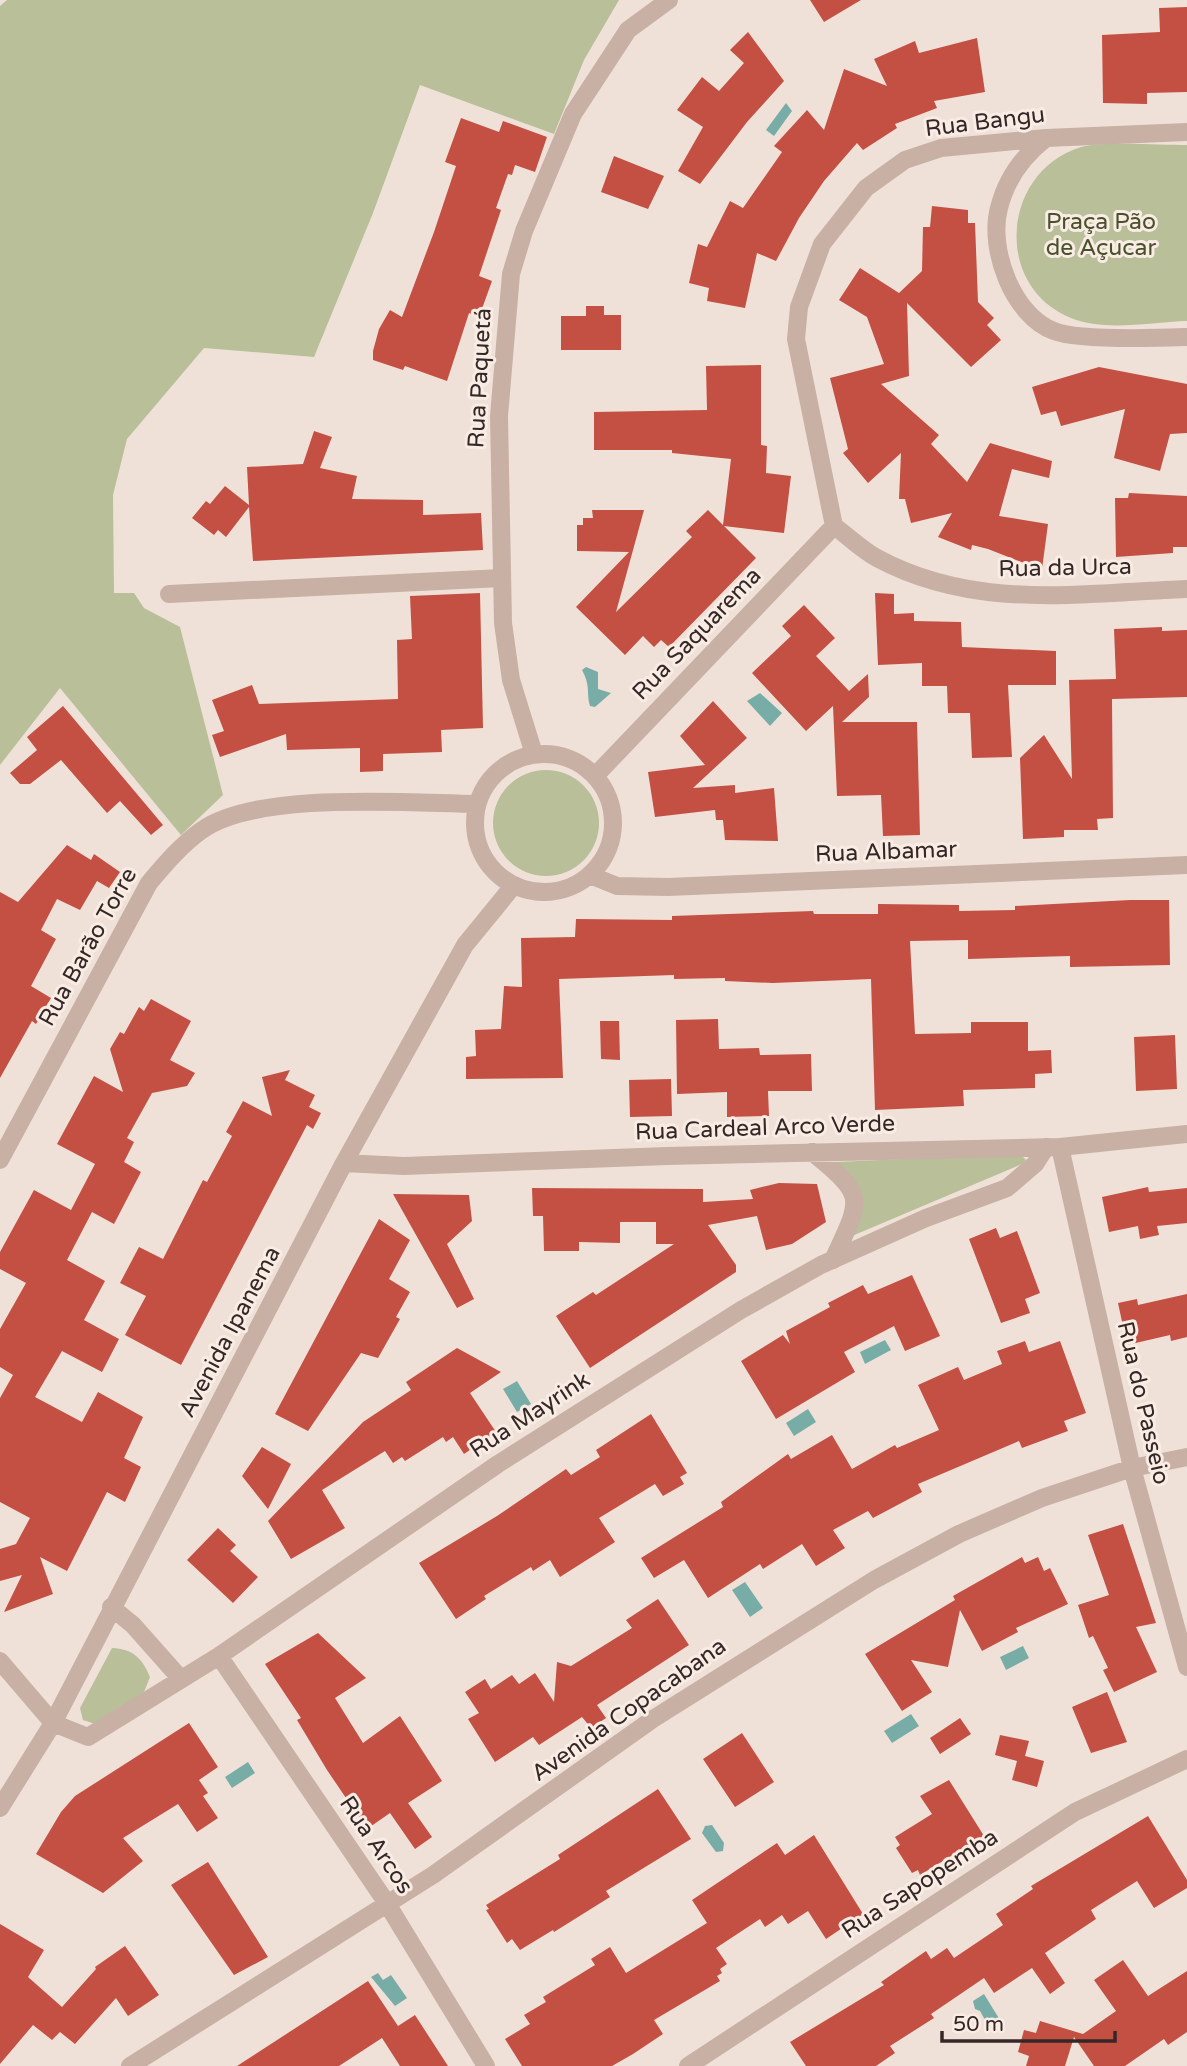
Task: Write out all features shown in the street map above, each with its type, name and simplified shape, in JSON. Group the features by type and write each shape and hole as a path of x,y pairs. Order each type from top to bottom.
{"street":[{"name":"Rua Paquetá","path":"534,754 511,680 503,623 499,416 510,274 524,231 573,114 628,30 644,0"},
{"name":"Rua Paquetá","path":"628,30 668,0"},
{"name":"Rua Bangu","path":"834,526 796,339 799,307 822,244 866,188 905,160 941,148 1009,144 1046,138 1187,132"},
{"path":"1046,138 1032,149 1011,176 998,211 998,249 1008,285 1028,315 1054,332 1187,337"},
{"name":"Rua da Urca","path":"834,526 875,557 919,578 1002,596 1187,589"},
{"name":"Rua Saquarema","path":"595,776 834,526"},
{"path":"169,594 502,579"},
{"path":"534,754 568,757 595,776 607,794 613,816 612,837 604,858 590,874 573,886 554,891 533,891 514,886 498,875 481,851 474,823 477,804 485,786 498,770 515,759 534,754"},
{"name":"Rua Barão Torre","path":"0,1160 149,883 172,856 203,829 239,813 294,804 477,804"},
{"name":"Rua Albamar","path":"590,874 617,886 668,887 1187,865"},
{"name":"Avenida Ipanema","path":"0,1808 52,1723 293,1267 344,1163 465,945 514,886"},
{"name":"Rua Cardeal Arco Verde","path":"344,1163 404,1166 1053,1147 1187,1134"},
{"name":"Rua Mayrink","path":"52,1723 88,1737 219,1656 498,1464 741,1310 833,1260 926,1218 1007,1188 1053,1147"},
{"name":"Rua do Passeio","path":"1053,1147 1132,1468 1187,1667"},
{"path":"812,1152 847,1181 853,1194 855,1208 833,1260"},
{"name":"Avenida Copacabana","path":"130,2066 386,1902 433,1875 653,1719 874,1580 959,1534 1042,1499 1132,1468 1187,1457"},
{"path":"111,1607 133,1625 180,1678"},
{"name":"Rua Arcos","path":"219,1656 386,1902 486,2066"},
{"path":"0,1661 52,1723"},
{"name":"Rua Sapopemba","path":"688,2066 1075,1812 1187,1759"}],"green space":[{"path":"7,0 619,0 584,60 554,134 420,85 373,213 314,357 204,348 127,439 113,495 114,593 134,593 144,608 180,627 223,795 181,835 60,688 0,765 0,6"},
{"name":"Praça Pão de Açucar","path":"1117,144 1187,145 1187,321 1098,325 1071,318 1046,302 1028,281 1019,256 1017,230 1022,203 1035,179 1055,160 1081,147"},
{"path":"546,770 566,774 583,786 595,803 599,823 595,843 583,860 566,872 546,876 526,872 509,860 497,843 493,823 497,803 509,786 526,774"},
{"path":"1020,1154 1026,1160 1022,1164 852,1236 862,1203 861,1195 854,1180 836,1162"},
{"path":"112,1648 126,1650 136,1656 150,1677 144,1692 95,1724 83,1720 80,1708"}],"water":[{"path":"786,103 792,111 774,136 766,130"},
{"path":"586,667 598,672 598,689 611,693 595,707 590,706 582,670"},
{"path":"760,693 782,713 770,726 747,701"},
{"path":"885,1340 891,1350 865,1364 860,1352"},
{"path":"517,1381 531,1404 517,1412 503,1389"},
{"path":"808,1409 816,1422 794,1436 786,1423"},
{"path":"745,1582 763,1608 750,1617 732,1590"},
{"path":"1023,1646 1029,1658 1006,1670 1000,1657"},
{"path":"911,1714 919,1726 892,1743 884,1731"},
{"path":"248,1762 255,1773 232,1788 225,1777"},
{"path":"712,1825 724,1843 723,1851 716,1852 702,1833 705,1826"},
{"path":"378,1973 383,1980 391,1975 407,1998 395,2006 371,1977"},
{"path":"984,1994 1000,2020 989,2027 980,2011 975,2009 973,2001"}],"building":[{"path":"810,0 861,0 824,22"},
{"path":"1187,7 1187,92 1147,93 1147,104 1103,103 1102,35 1160,32 1159,8"},
{"path":"748,32 784,81 747,122 700,184 678,171 703,127 677,110 702,77 719,91 744,63 730,50"},
{"path":"977,38 985,92 934,101 937,108 895,124 897,128 863,150 857,143 824,181 799,218 776,261 757,253 745,308 707,301 709,288 689,283 698,244 707,247 730,201 743,208 782,152 774,146 807,110 824,130 844,69 887,86 874,59 915,41 919,53"},
{"path":"461,118 499,132 503,121 547,137 535,172 515,165 512,175 508,174 496,208 501,210 479,276 492,281 479,317 469,313 447,381 405,366 403,370 373,360 373,351 379,329 390,310 402,317 456,166 445,162"},
{"path":"614,156 664,176 648,209 601,192"},
{"path":"932,206 968,210 968,223 975,223 978,302 994,318 987,325 1001,340 971,367 907,303 909,376 881,384 939,435 931,444 967,482 990,443 1052,461 1049,478 1012,469 999,516 1048,524 1042,569 1023,570 1024,563 988,549 972,545 971,550 938,537 952,513 911,523 905,499 899,499 901,453 868,483 843,453 848,449 830,378 884,364 867,317 839,300 860,268 899,293 922,271 923,227 930,227"},
{"path":"586,306 604,306 604,315 621,315 621,350 561,350 561,316 586,316"},
{"path":"761,365 761,445 767,446 766,473 791,476 784,533 724,526 756,558 669,647 661,640 654,647 643,636 625,655 576,607 629,552 577,551 577,525 583,525 583,518 593,518 592,510 644,510 616,612 692,537 686,531 708,510 723,525 731,459 672,453 672,450 594,450 594,412 707,410 706,366"},
{"path":"1099,367 1187,384 1187,433 1170,434 1160,471 1114,458 1125,409 1061,426 1056,411 1041,415 1032,387"},
{"path":"314,431 332,437 320,468 357,476 352,499 423,500 423,515 481,513 483,550 253,561 249,507 226,537 218,530 214,535 192,518 206,501 210,504 225,486 249,505 247,467 303,464"},
{"path":"1129,493 1187,496 1187,547 1173,547 1173,553 1116,557 1115,498 1128,498"},
{"path":"480,593 483,728 441,730 442,752 383,754 383,771 360,772 360,748 287,750 286,734 220,757 212,735 224,731 212,700 252,685 259,704 398,699 397,640 412,639 410,596"},
{"path":"875,593 894,594 894,614 914,613 914,621 961,622 962,647 1056,651 1056,685 1008,685 1012,757 972,758 970,713 948,713 947,686 922,686 922,663 878,665"},
{"path":"804,605 835,638 816,656 849,691 868,674 869,697 842,722 917,722 920,835 883,836 881,795 837,796 833,706 806,731 752,673 791,636 782,626"},
{"path":"1162,627 1162,631 1187,630 1187,697 1112,699 1113,818 1097,819 1098,830 1064,830 1064,837 1023,839 1020,758 1044,735 1072,779 1069,680 1116,679 1114,629"},
{"path":"713,701 747,738 693,788 735,785 735,793 774,788 778,841 725,840 723,820 716,820 715,810 655,817 648,772 705,765 680,736"},
{"path":"63,706 163,825 151,835 120,801 107,813 61,760 30,784 20,784 10,773 37,750 27,737"},
{"path":"67,845 91,860 94,854 120,872 109,888 97,881 80,910 57,899 41,930 56,939 31,986 51,998 36,1024 32,1021 0,1078 0,892 18,902"},
{"path":"1169,900 1170,965 1070,967 1070,956 968,959 968,940 910,941 915,1034 971,1033 971,1022 1028,1022 1028,1051 1051,1050 1052,1073 1035,1074 1035,1088 963,1090 964,1106 875,1110 871,979 773,983 725,981 725,978 674,979 674,975 559,979 563,1078 466,1079 466,1057 476,1056 475,1030 501,1029 504,986 522,987 521,938 575,937 576,919 672,920 672,916 813,911 814,914 878,914 878,904 959,905 959,911 1015,910 1015,906"},
{"path":"151,999 191,1021 170,1060 195,1073 187,1086 152,1093 127,1138 134,1142 124,1162 141,1172 114,1224 92,1212 67,1260 105,1281 84,1320 119,1339 102,1372 62,1351 35,1397 82,1422 98,1392 143,1417 124,1458 141,1467 125,1502 107,1492 67,1571 40,1557 53,1594 4,1612 22,1575 0,1581 0,1549 16,1544 30,1518 0,1502 0,1398 13,1375 0,1367 0,1329 26,1283 0,1269 0,1252 34,1190 71,1210 95,1164 57,1144 94,1076 123,1092 110,1049 120,1032 124,1034 139,1007 144,1011"},
{"path":"718,1019 719,1049 759,1048 760,1055 811,1054 812,1091 768,1091 769,1116 727,1117 727,1092 677,1094 676,1020"},
{"path":"600,1021 619,1021 620,1060 601,1059"},
{"path":"1175,1035 1177,1089 1136,1091 1134,1037"},
{"path":"290,1070 285,1080 315,1095 309,1107 321,1113 313,1129 307,1125 181,1365 125,1335 146,1296 120,1283 139,1247 163,1259 203,1180 207,1182 232,1136 226,1132 243,1101 272,1116 262,1077"},
{"path":"671,1079 672,1116 630,1117 629,1080"},
{"path":"779,1183 817,1184 826,1222 792,1244 766,1250 757,1216 708,1225 736,1265 736,1272 590,1368 556,1316 593,1292 596,1295 674,1244 656,1244 656,1222 620,1222 620,1243 579,1242 579,1251 544,1251 543,1216 533,1216 532,1188 703,1189 703,1202 753,1199 750,1190"},
{"path":"1148,1187 1149,1192 1187,1188 1187,1223 1157,1226 1159,1235 1140,1239 1138,1226 1109,1232 1102,1197"},
{"path":"393,1194 469,1195 472,1221 447,1244 474,1299 457,1308"},
{"path":"379,1219 410,1240 389,1279 410,1292 396,1317 400,1319 378,1358 361,1353 308,1431 275,1414"},
{"path":"996,1228 1000,1238 1017,1231 1040,1293 1025,1299 1030,1313 1001,1323 969,1239"},
{"path":"912,1275 940,1336 905,1351 894,1326 844,1352 855,1372 776,1419 741,1361 783,1335 790,1344 786,1331 830,1307 828,1303 863,1285 868,1294"},
{"path":"1187,1294 1187,1337 1171,1341 1170,1335 1127,1345 1118,1303 1137,1299 1138,1305"},
{"path":"1025,1341 1029,1352 1060,1341 1086,1413 1064,1421 1068,1431 1022,1448 1019,1441 918,1484 922,1492 873,1518 868,1511 833,1530 845,1548 816,1566 802,1544 763,1569 760,1564 708,1598 684,1560 654,1578 641,1558 723,1507 721,1502 788,1454 791,1459 832,1435 852,1469 895,1445 897,1448 939,1430 918,1385 958,1367 964,1380 1002,1364 997,1351"},
{"path":"457,1348 501,1372 470,1393 496,1432 464,1454 453,1437 446,1442 443,1437 405,1461 402,1457 393,1463 385,1451 322,1490 345,1528 291,1559 268,1521 363,1422 411,1390 406,1382"},
{"path":"651,1414 687,1473 680,1477 684,1484 663,1496 655,1484 599,1518 615,1542 560,1577 550,1560 533,1571 531,1567 484,1596 486,1599 456,1619 419,1563 497,1516 566,1469 571,1475 600,1457 596,1450"},
{"path":"262,1447 291,1464 268,1509 242,1476"},
{"path":"1123,1524 1156,1623 1136,1627 1157,1672 1114,1692 1103,1670 1108,1668 1093,1636 1089,1638 1078,1605 1109,1595 1088,1535"},
{"path":"218,1528 236,1545 230,1551 258,1577 233,1603 187,1560"},
{"path":"1022,1557 1025,1563 1038,1557 1044,1571 1050,1568 1068,1604 1016,1628 1018,1632 982,1651 960,1610 948,1667 911,1660 932,1692 902,1711 865,1654 955,1600 953,1596"},
{"path":"658,1599 689,1645 597,1705 606,1718 591,1728 582,1717 539,1745 533,1737 495,1762 468,1719 479,1713 465,1692 485,1679 491,1689 512,1675 519,1684 535,1673 554,1702 557,1662 571,1666 632,1628 626,1620"},
{"path":"318,1633 366,1678 335,1698 363,1743 400,1716 442,1781 408,1803 432,1837 415,1849 390,1813 367,1829 327,1770 297,1720 301,1718 265,1664"},
{"path":"1107,1692 1127,1742 1091,1753 1072,1707"},
{"path":"960,1718 971,1734 940,1754 930,1738"},
{"path":"189,1723 218,1767 199,1780 208,1793 203,1796 218,1818 197,1832 178,1804 123,1838 143,1861 103,1893 36,1854 61,1812 75,1796"},
{"path":"742,1733 774,1782 735,1807 703,1759"},
{"path":"1000,1735 1029,1741 1025,1756 1044,1761 1037,1787 1012,1780 1017,1761 995,1755"},
{"path":"949,1780 984,1836 920,1875 918,1870 912,1873 896,1848 900,1845 895,1837 932,1814 920,1796"},
{"path":"658,1789 691,1839 606,1891 610,1897 554,1932 553,1930 520,1950 512,1939 507,1943 486,1910 489,1909 486,1905 560,1859 558,1855"},
{"path":"1148,1816 1187,1880 1187,1888 1154,1908 1137,1881 1091,1910 1096,1919 1045,1953 1065,1983 1050,1994 1032,1968 994,1993 984,1978 931,2014 934,2018 890,2046 895,2053 876,2066 806,2066 790,2042 884,1985 881,1982 926,1951 931,1959 947,1948 954,1958 1003,1925 996,1914 1033,1889 1031,1886"},
{"path":"814,1835 863,1914 826,1939 808,1911 788,1924 782,1915 765,1927 760,1919 716,1948 727,1964 720,1969 722,1973 717,1976 720,1981 654,2020 663,2034 633,2054 612,2066 522,2066 505,2039 530,2024 524,2015 546,2002 543,1997 595,1965 591,1959 610,1947 626,1973 707,1923 692,1900 777,1843 785,1855"},
{"path":"208,1862 268,1957 234,1975 171,1885"},
{"path":"0,1924 44,1950 28,1977 62,2007 95,1967 125,1946 159,1995 128,2016 116,1998 75,2044 60,2032 52,2040 33,2025 0,2064"},
{"path":"1123,1960 1148,1996 1187,1971 1187,2032 1168,2045 1164,2039 1125,2066 1094,2066 1074,2037 1065,2066 1026,2066 1029,2056 1018,2052 1024,2030 1036,2033 1040,2021 1083,2034 1116,2011 1094,1980"},
{"path":"368,1981 398,2026 415,2015 448,2066 400,2066 382,2038 339,2066 237,2066"}]}
